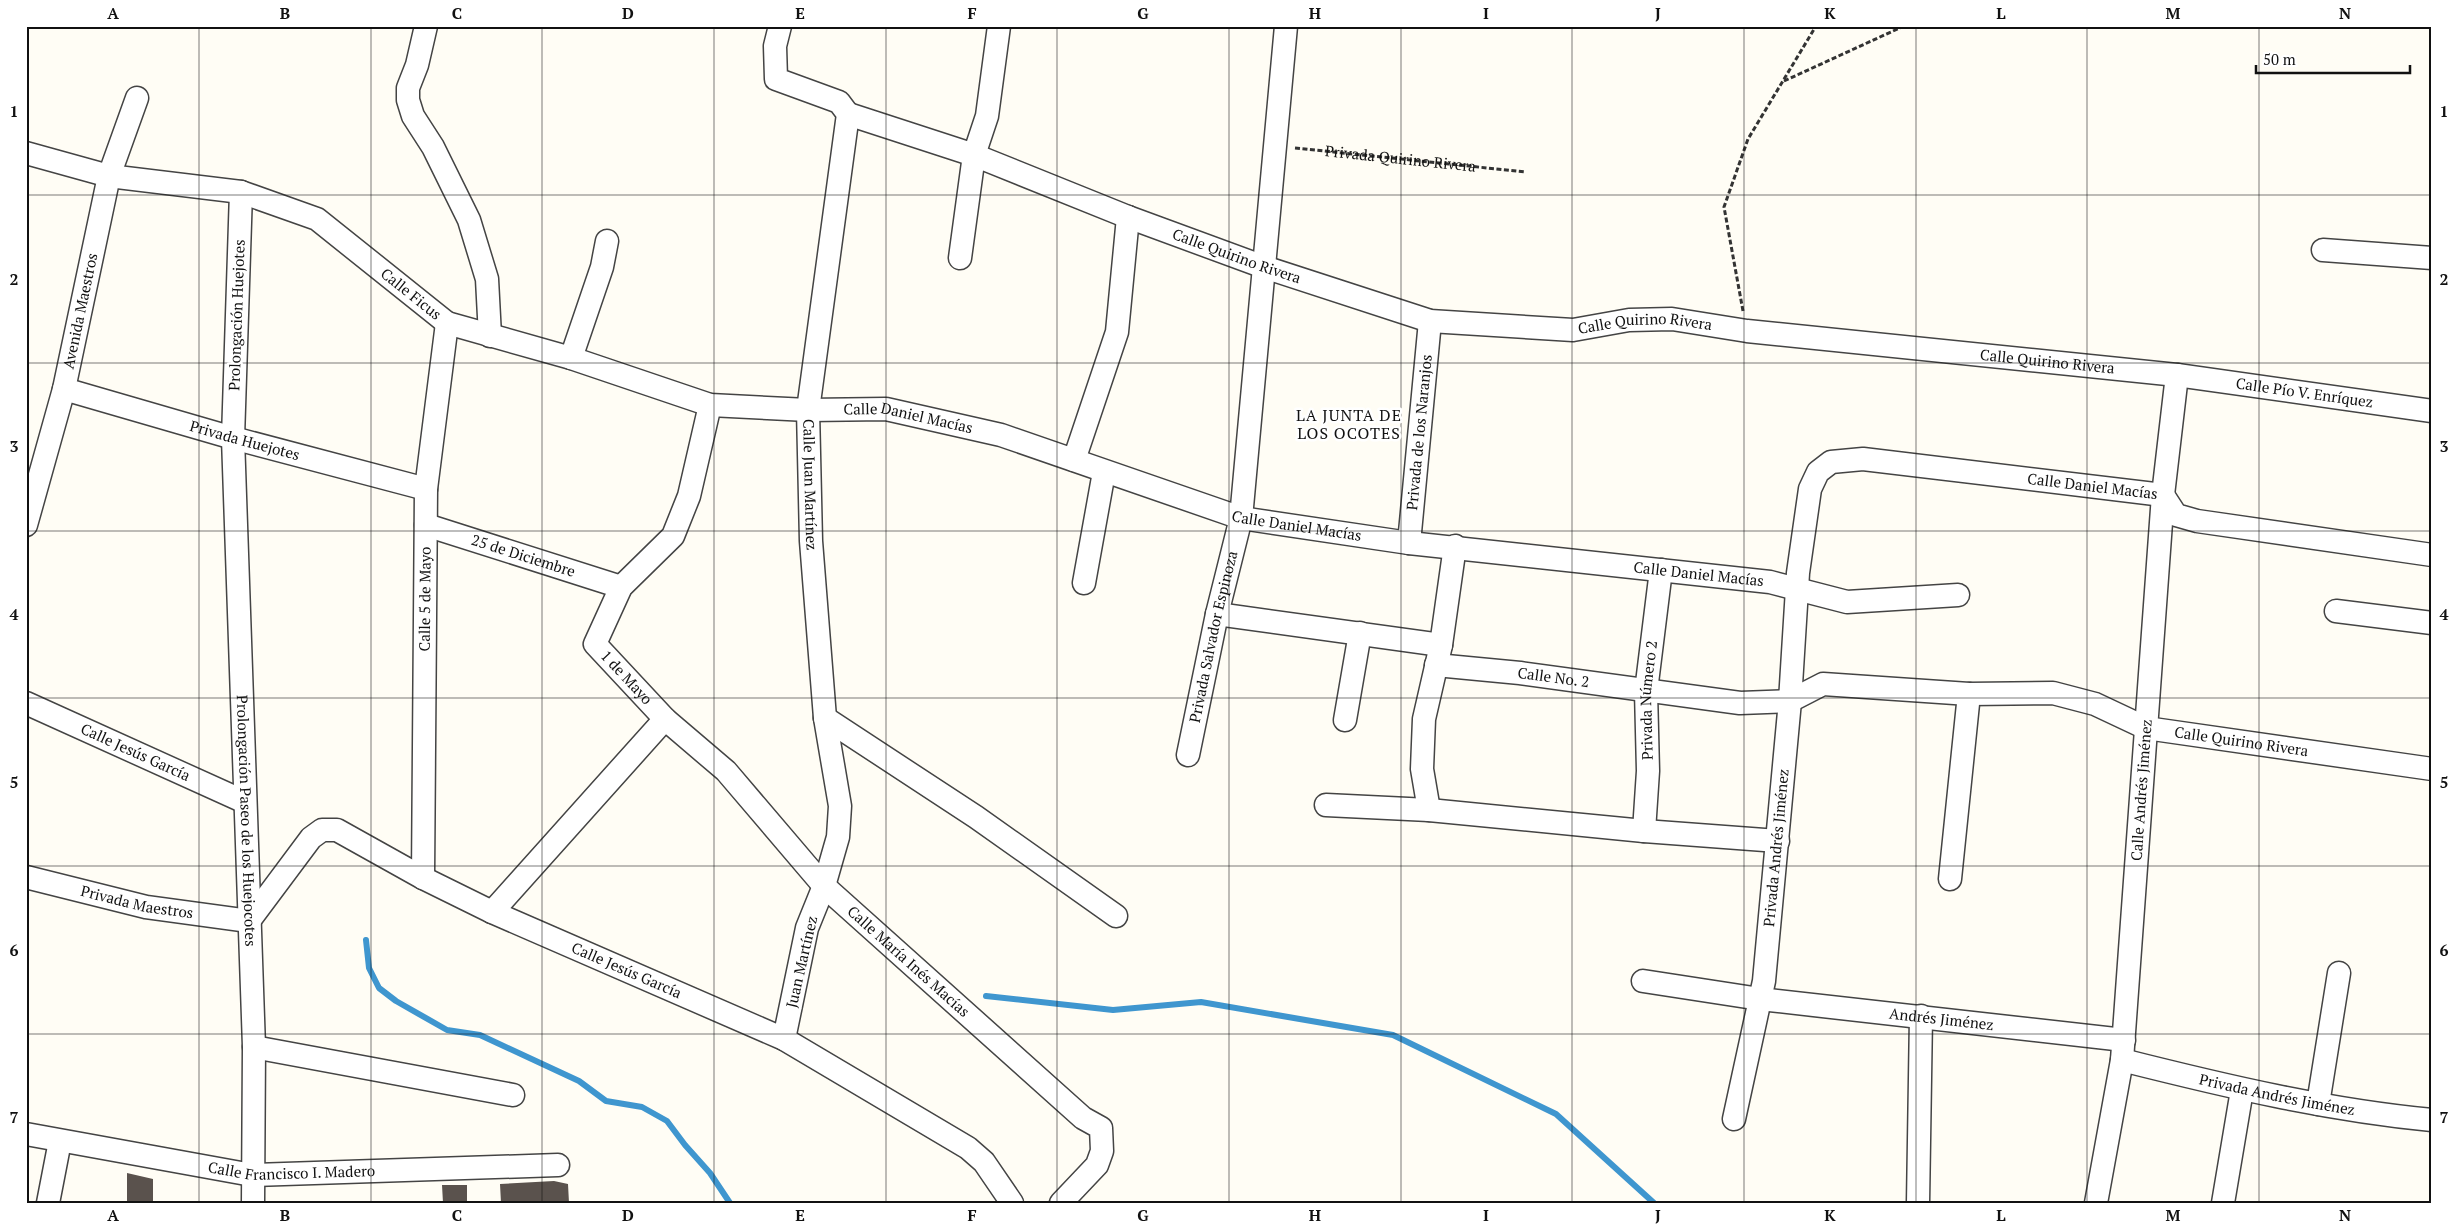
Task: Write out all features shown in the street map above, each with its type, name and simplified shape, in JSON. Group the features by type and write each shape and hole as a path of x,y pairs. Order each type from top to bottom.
{"street":[{"path":"426,26 418,65 408,88 408,100 414,116 433,147 470,220 487,279 490,336"},
{"path":"780,26 775,46 776,79 839,102 848,114"},
{"path":"960,258 974,154 987,116 999,26"},
{"name":"Privada Salvador Espinoza","path":"1188,755 1217,614 1241,518 1286,26"},
{"name":"Avenida Maestros","path":"26,525 64,389 109,176 137,98"},
{"name":"Calle Quirino Rivera","path":"848,114 974,154 1128,217 1264,267 1430,321 1573,330 1629,320 1672,320 1747,331 2177,375"},
{"name":"Calle Juan Martínez","path":"824,886 838,837 840,806 825,718 811,540 808,410 848,114"},
{"name":"Calle Ficus","path":"26,152 109,176 241,192 317,219 447,323 571,358 710,405 808,410"},
{"name":"Prolongación Huejotes","path":"233,438 241,192"},
{"path":"1074,460 1117,332 1128,217"},
{"path":"571,358 602,267 607,242"},
{"path":"2323,250 2432,258"},
{"name":"Privada de los Naranjos","path":"1408,543 1430,321"},
{"name":"Calle 5 de Mayo","path":"423,878 426,489 447,323"},
{"name":"Calle Pío V. Enríquez","path":"2177,375 2432,411"},
{"name":"Calle Andrés Jiménez","path":"2096,1203 2123,1050 2163,495 2177,375"},
{"name":"Privada Huejotes","path":"64,389 233,438 426,489"},
{"name":"1 de Mayo","path":"665,719 595,644 621,587 673,536 688,496 710,405"},
{"name":"Calle Daniel Macías","path":"808,410 886,409 1001,435 1241,518 1408,543 1455,546 1770,582 1798,582 1810,488 1818,472 1831,462 1863,458 2163,495 2176,515 2197,521 2432,556"},
{"name":"Prolongación Paseo de los Huejocotes","path":"233,438 254,1047 253,1203"},
{"path":"1084,584 1104,472"},
{"name":"25 de Diciembre","path":"426,525 621,587"},
{"path":"1429,810 1422,769 1424,719 1439,655 1455,546"},
{"name":"Privada Número 2","path":"1644,831 1648,771 1646,691 1661,570"},
{"path":"1798,582 1847,602 1958,595"},
{"name":"Privada Andrés Jiménez","path":"1734,1119 1764,981 1790,701 1798,582"},
{"path":"2336,611 2432,623"},
{"name":"Calle No. 2","path":"1217,614 1360,633 1439,655 1520,673 1740,703 1790,701"},
{"path":"1345,720 1360,633"},
{"name":"Calle Quirino Rivera","path":"1790,701 1823,684 1969,694 2053,693 2095,704 2146,728 2432,769"},
{"path":"1950,879 1969,694"},
{"name":"Calle Jesús García","path":"26,703 245,802"},
{"path":"825,718 976,817 1116,916"},
{"path":"492,912 665,719"},
{"name":"Calle María Inés Macías","path":"665,719 726,771 824,886 1083,1118 1101,1128 1102,1151 1097,1164 1061,1203"},
{"path":"1326,805 1429,810 1644,831 1778,841"},
{"name":"Calle Jesús García","path":"249,921 311,838 322,830 337,830 423,878 492,912 784,1039 968,1148 984,1162 1012,1203"},
{"name":"Privada Maestros","path":"26,877 146,907 249,921"},
{"name":"Juan Martínez","path":"784,1039 807,928 824,886"},
{"path":"2318,1104 2338,973"},
{"name":"Andrés Jiménez","path":"1642,981 1760,999 1921,1016 2123,1050"},
{"path":"1918,1203 1921,1016"},
{"path":"254,1047 513,1095"},
{"name":"Privada Andrés Jiménez","path":"2123,1050 2242,1090 2369,1114 2432,1120"},
{"path":"2223,1203 2242,1090"},
{"name":"Calle Francisco I. Madero","path":"26,1134 252,1175 558,1165"},
{"path":"48,1203 60,1141"}],"path":[{"path":"1747,331 1724,207 1748,139 1816,26"},
{"path":"1782,82 1904,26"},
{"name":"Privada Quirino Rivera","path":"1275,146 1526,172"}],"building":[{"path":"127,1173 153,1179 153,1203 127,1203"},
{"path":"554,1181 568,1184 569,1203 501,1203 500,1184"},
{"path":"442,1185 467,1185 467,1203 443,1203"}],"waterway":[{"path":"366,940 369,968 379,988 396,1001 447,1030 480,1035 579,1081 606,1101 642,1107 667,1121 710,1173 730,1203"},
{"path":"986,996 1113,1010 1201,1002 1393,1035 1556,1114 1654,1203"}],"district":[{"name":"LA JUNTA DE LOS OCOTES","path":"1349,424"}]}
